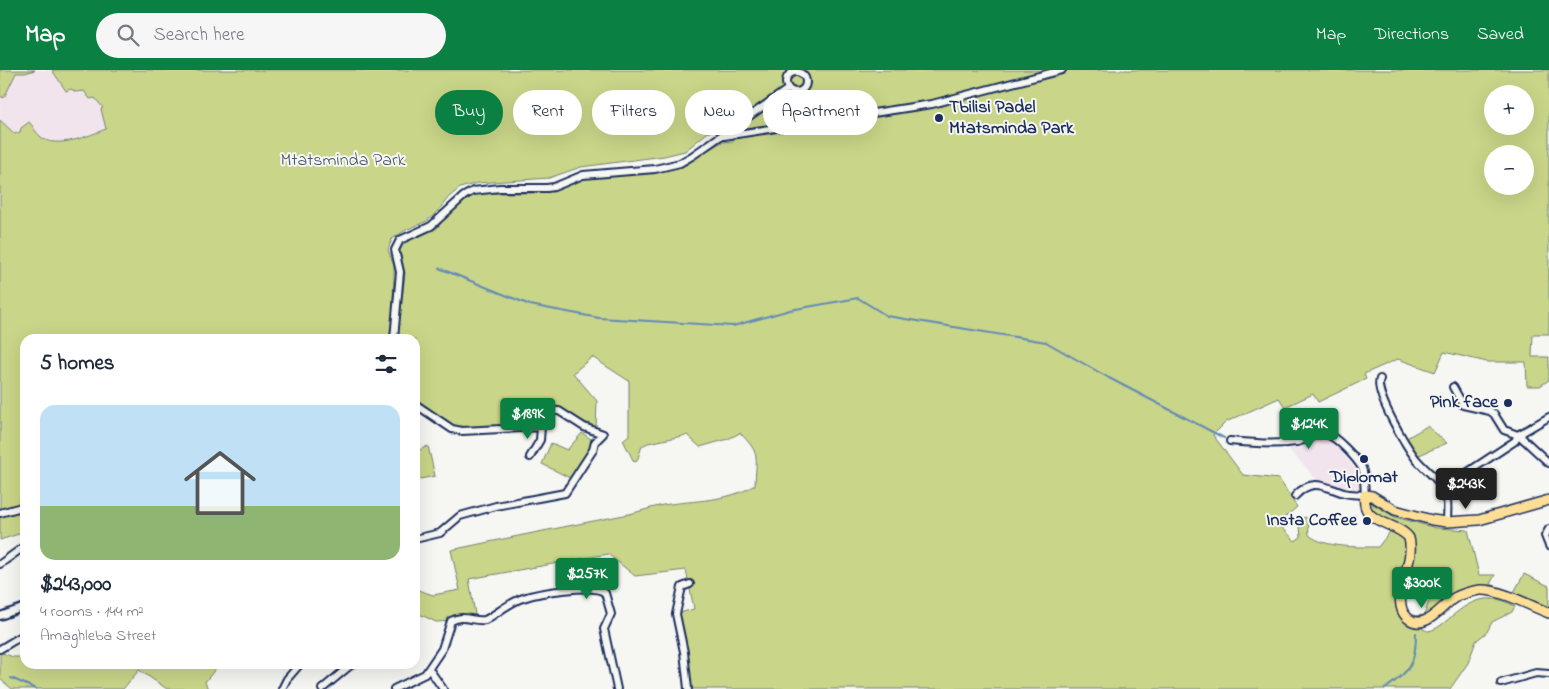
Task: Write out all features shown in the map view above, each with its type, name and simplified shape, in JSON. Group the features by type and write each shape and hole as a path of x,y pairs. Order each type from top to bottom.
{"main road":[{"path":"1549,500 1471,521 1447,522 1395,510 1372,496 1365,495 1365,508 1372,516 1385,525 1400,530 1409,538 1410,552 1401,599 1402,610 1410,620 1419,622 1427,620 1455,598 1480,590 1499,592 1549,613"}],"street":[{"path":"720,137 932,104 1062,70"},
{"path":"394,334 400,272 395,250 400,240 431,226 464,196 482,189 546,188 554,187 583,175 668,167 692,156 788,89"},
{"path":"1380,379 1378,384 1383,402 1405,442 1415,458 1442,485 1446,494 1447,522"},
{"path":"1454,387 1463,405 1490,411 1504,430 1519,434 1549,463"},
{"path":"420,407 452,428 462,431 541,427"},
{"path":"420,538 440,534 460,516 496,506 566,493 593,450 595,442 604,435 584,427 556,410 548,414 541,427 540,440 530,458"},
{"path":"1442,485 1456,480 1515,441 1519,434 1549,417"},
{"path":"1230,441 1265,444 1297,442 1307,440 1316,435 1325,434 1338,439 1362,468 1365,495 1346,493 1319,484 1300,490 1296,496"},
{"path":"0,513 20,508"},
{"path":"1549,529 1545,536 1549,546"},
{"path":"0,564 20,550"},
{"path":"688,689 684,652 676,614 682,587 690,584"},
{"path":"394,689 425,674 442,650 451,621 456,618 465,617 479,621 485,620 522,598 556,590 598,589 605,593 610,605 611,617 604,629 617,689"},
{"path":"0,616 20,609"},
{"path":"0,649 20,637"},
{"path":"282,689 287,678 295,669"},
{"path":"322,689 346,669"},
{"path":"429,669 443,689"},
{"path":"1501,683 1536,673 1549,674"}],"shaded area":[{"path":"52,70 65,91 71,89 84,91 95,98 103,108 101,109 106,129 60,143 39,136 36,129 15,134 0,120 0,96 4,97 16,73"},
{"path":"1321,436 1327,436 1359,473 1360,486 1355,490 1342,490 1319,482 1285,445 1300,445"}],"green space":[{"path":"0,70 35,70 16,73 4,98 0,96"},
{"name":"Mtatsminda Park","path":"52,70 1549,70 1549,334 1533,334 1532,357 1549,357 1549,380 1540,386 1527,386 1526,362 1487,362 1444,352 1435,372 1398,359 1364,374 1366,379 1318,402 1313,394 1285,407 1279,398 1226,422 1213,435 1243,475 1279,479 1297,507 1278,523 1295,541 1301,537 1299,517 1308,518 1309,535 1315,539 1332,545 1378,547 1396,524 1378,518 1368,507 1371,503 1395,517 1436,528 1468,530 1479,575 1495,575 1490,584 1514,592 1524,574 1549,586 1549,613 1505,595 1468,593 1423,622 1420,628 1428,631 1434,629 1463,608 1482,599 1504,601 1515,606 1512,612 1492,622 1487,632 1476,641 1468,663 1450,689 688,689 676,614 694,609 686,570 635,576 608,554 469,579 476,620 436,622 420,614 420,591 433,595 460,590 451,550 625,515 663,505 710,500 733,495 755,485 756,456 751,446 740,433 728,439 700,447 687,435 642,446 637,461 634,462 623,440 629,435 629,381 592,357 573,373 597,401 596,427 555,407 547,411 540,425 461,428 450,425 420,403 420,334 398,334 405,273 400,251 402,244 408,239 421,236 437,228 449,213 468,197 479,193 537,193 552,191 583,178 673,168 722,142 734,141 730,135 753,135 753,90 685,90 685,135 705,135 685,151 664,156 581,167 549,178 478,183 460,188 427,221 406,230 392,239 388,250 394,266 391,334 20,334 20,503 0,509 0,120 15,134 20,132 21,128 29,122 41,137 47,141 55,142 73,140 106,129 101,109 103,108 95,98 90,99 84,91 76,92 71,89 66,91","holes":["1421,569 1439,574 1424,615 1413,616 1405,609 1405,600"]},
{"path":"1427,426 1447,443 1417,456 1405,439"},
{"path":"582,433 591,439 590,450 570,478 542,464 551,443 567,450"},
{"path":"428,446 435,476 420,479 420,450"},
{"path":"20,512 20,534 0,540 0,517"},
{"path":"0,652 13,657 20,657 20,669 215,669 205,682 208,689 167,689 139,670 123,689 12,689 0,679"}],"waterway":[{"path":"439,268 530,305 599,318 733,326 790,310 858,298 887,316 1046,342 1109,378 1224,438"},
{"path":"1385,689 1410,666 1415,653 1416,633"},
{"path":"11,678 36,689"}],"place":[{"name":"Tbilisi Padel Mtatsminda Park","path":"939,118"},
{"name":"Pink face","path":"1508,403"},
{"name":"Diplomat","path":"1364,459"},
{"name":"Insta Coffee","path":"1367,521"}]}
